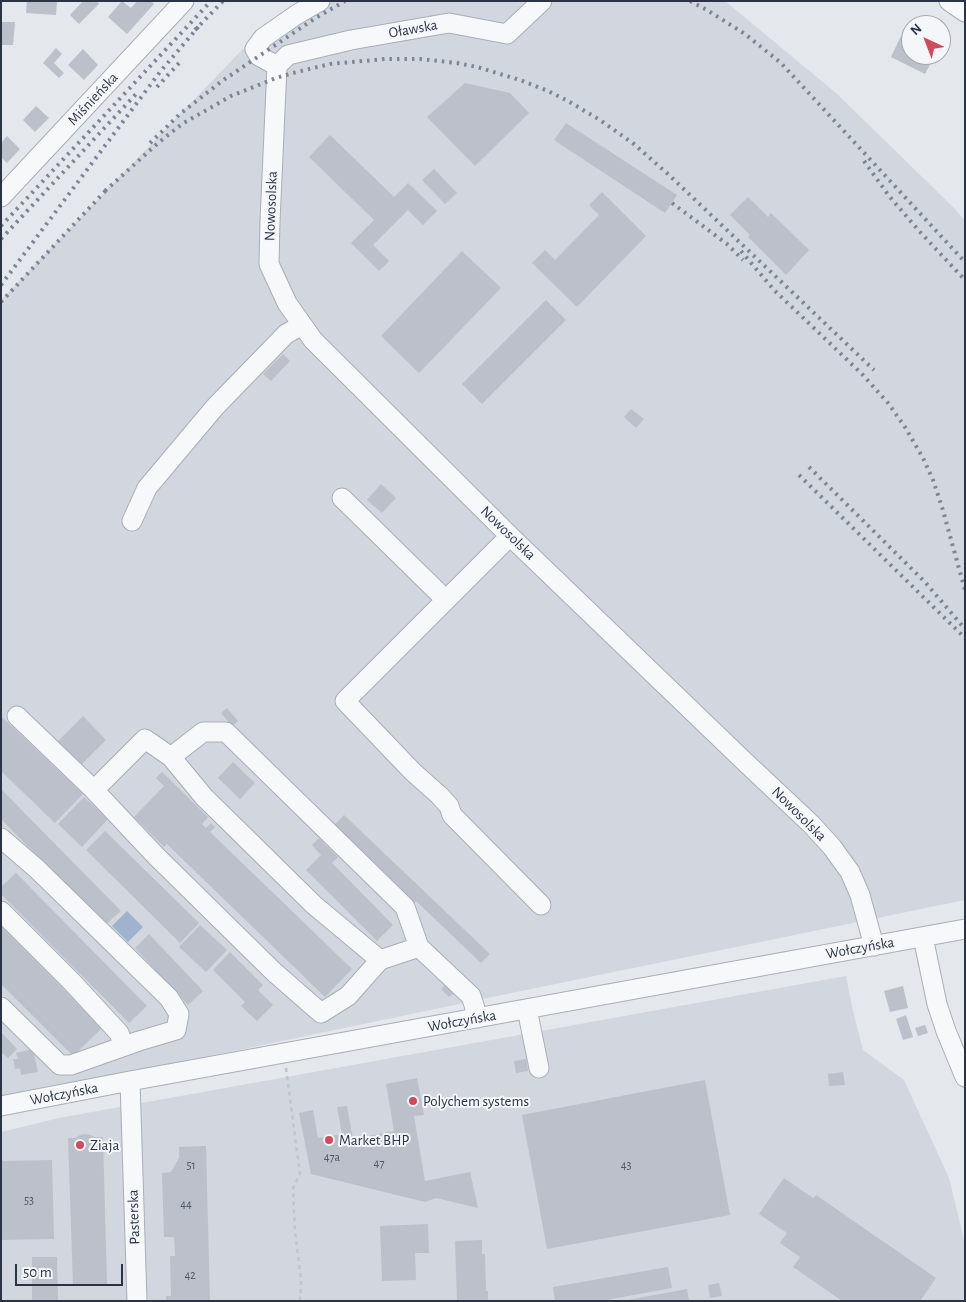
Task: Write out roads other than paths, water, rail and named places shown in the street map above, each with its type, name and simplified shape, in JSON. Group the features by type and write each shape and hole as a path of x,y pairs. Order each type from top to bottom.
{"street":[{"path":"277,66 259,56 255,49 263,38 320,1"},
{"name":"Oławska","path":"277,66 288,55 352,40 449,23 507,34 542,1"},
{"path":"949,1 965,12"},
{"name":"Miśnieńska","path":"1,198 182,2"},
{"name":"Nowosolska","path":"277,66 270,202 269,264 287,303 313,340 510,536 811,824 832,847 855,882 874,946"},
{"path":"132,521 147,488 214,407 286,334 302,325"},
{"path":"342,498 446,600"},
{"path":"510,536 345,701 413,772 439,795 449,806 452,815 541,905"},
{"path":"18,716 274,972 321,1013 348,996 380,960 419,948"},
{"path":"171,757 203,732 226,732 405,907 419,948 471,996 477,1018"},
{"path":"94,790 145,739 171,757 204,797 307,898 380,960"},
{"path":"1,838 37,868 169,998 179,1014 176,1030 70,1065 60,1065"},
{"path":"1,911 72,982 119,1033 124,1046"},
{"name":"Wołczyńska","path":"1,1106 965,929"},
{"path":"923,937 946,1031 965,1077"},
{"path":"1,1007 60,1065 62,1094"},
{"path":"527,1009 540,1068"},
{"name":"Pasterska","path":"130,1081 137,1301"}],"water":[{"path":"127,911 143,927 128,942 112,926"}],"railway":[{"path":"1,226 211,1"},
{"path":"195,30 223,1"},
{"path":"150,143 180,114 222,81 314,19 345,1"},
{"path":"690,1 745,34 781,63 965,262"},
{"path":"1,285 160,72 199,26"},
{"path":"105,191 182,124 231,96 276,78 330,64 385,59 420,59 477,67 548,91 600,120 634,144 874,370"},
{"path":"157,87 181,61"},
{"path":"1,239 137,93"},
{"path":"864,161 889,196 965,280"},
{"path":"1,302 109,187"},
{"path":"672,203 727,244 743,260"},
{"path":"741,251 774,290 862,374 888,403 905,427 933,480 965,590"},
{"path":"809,467 925,582 965,629"},
{"path":"799,475 965,638"}],"place":[{"name":"Polychem systems","path":"413,1101"},
{"name":"Market BHP","path":"329,1140"},
{"name":"Ziaja","path":"80,1145"}]}
